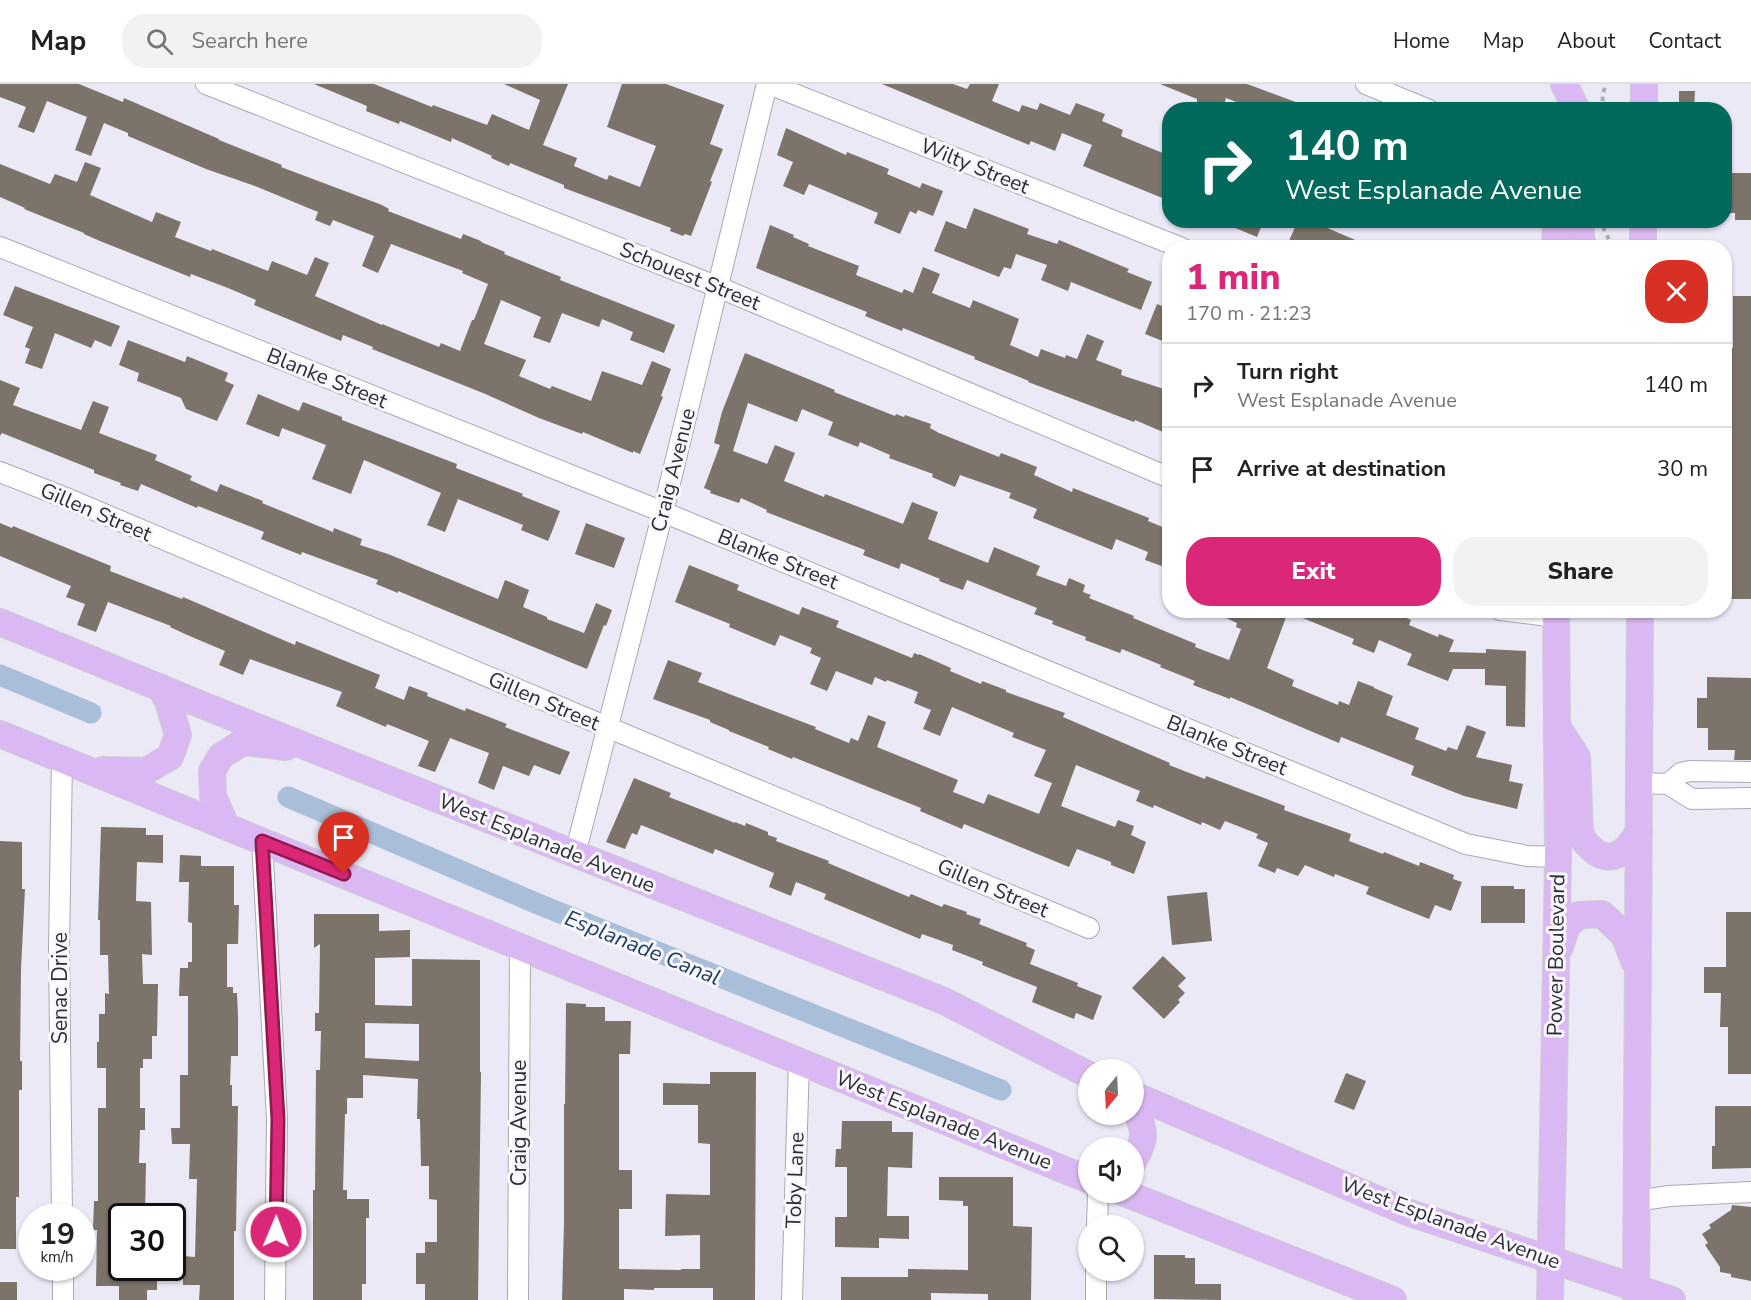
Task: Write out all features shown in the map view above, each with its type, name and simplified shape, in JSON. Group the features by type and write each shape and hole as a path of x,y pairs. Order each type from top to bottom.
{"main road":[{"path":"1557,102 1558,84"},
{"path":"1564,84 1573,102"},
{"path":"1644,84 1644,102"},
{"name":"Power Boulevard","path":"1550,1300 1558,857 1556,618"},
{"path":"1634,1296 1640,618"},
{"name":"West Esplanade Avenue","path":"0,622 944,1001 1078,1069"},
{"path":"88,770 146,771 170,757 178,735 168,700 160,687"},
{"path":"1557,726 1577,758 1580,835 1586,845 1594,853 1614,856 1627,848 1639,832"},
{"name":"West Esplanade Avenue","path":"0,734 1078,1175"},
{"path":"226,826 213,796 212,771 220,756 243,742 316,750"},
{"path":"1557,957 1567,926 1579,915 1602,914 1624,935 1638,969"},
{"name":"West Esplanade Avenue","path":"1144,1099 1407,1212 1551,1260 1634,1296 1671,1300"},
{"path":"1053,1165 1078,1168"},
{"path":"1144,1201 1390,1300"}],"street":[{"name":"Schouest Street","path":"206,84 718,287 1162,475"},
{"name":"Craig Avenue","path":"575,854 663,512 768,84"},
{"name":"Wilty Street","path":"768,84 1162,240"},
{"path":"1366,84 1410,102"},
{"name":"Blanke Street","path":"0,247 663,512 1466,844 1527,856 1558,857"},
{"name":"Gillen Street","path":"0,472 1089,928"},
{"name":"Senac Drive","path":"62,759 59,949 62,1203"},
{"path":"1668,784 1681,773 1690,771 1751,772"},
{"path":"1639,783 1668,784 1692,799 1751,798"},
{"path":"262,841 278,1119 275,1300"},
{"name":"Craig Avenue","path":"518,1300 520,946"},
{"name":"Toby Lane","path":"792,1300 799,1060"},
{"path":"1636,1201 1669,1196 1751,1192"},
{"path":"63,1281 63,1300"},
{"path":"1096,1281 1096,1300"}],"path":[{"path":"1602,102 1606,84"}],"building":[{"path":"0,84 79,84 123,102 124,98 282,165 281,167 382,205 389,209 388,211 461,239 463,234 481,241 505,252 504,254 561,277 560,280 675,325 664,353 630,340 633,332 602,319 599,327 562,313 550,343 533,337 541,317 501,300 484,344 526,360 519,376 550,389 552,386 591,401 602,371 642,385 652,361 671,369 661,396 663,397 640,454 539,418 343,335 341,341 254,305 256,300 228,288 191,274 190,277 0,197 0,164 50,184 55,174 77,182 85,162 101,168 90,195 152,222 156,212 181,222 175,237 268,271 272,261 307,275 315,257 329,263 315,296 439,347 441,343 460,351 488,284 462,273 463,271 391,244 378,273 362,266 374,236 333,220 330,226 315,220 318,212 206,169 128,136 128,133 104,123 91,156 75,150 87,117 47,101 34,133 18,127 26,107 0,97"},
{"path":"314,84 374,84 432,107 433,105 487,125 492,114 529,130 540,100 504,84 568,84 543,145 577,158 574,166 607,180 609,175 640,187 656,146 607,127 622,84 666,84 724,105 710,144 723,149 691,236 685,234 683,236 670,231 671,228 564,188 564,185 510,163 509,166 452,138 451,142 400,121 399,124 366,111 367,106"},
{"path":"882,84 953,84 967,89 970,84 999,84 992,101 1019,112 1022,105 1037,110 1040,103 1070,115 1076,103 1105,114 1102,121 1123,130 1121,136 1162,153 1162,198 1083,166 1092,145 1062,133 1055,151 1031,141 1029,145"},
{"path":"1160,84 1247,84 1296,102 1236,102 1226,98 1225,102 1197,102 1197,99"},
{"path":"1679,91 1695,91 1694,102 1679,102"},
{"path":"786,128 846,155 847,152 889,169 887,174 920,188 922,183 943,191 933,216 918,210 916,214 910,211 900,234 874,223 878,213 809,184 804,195 783,186 793,162 777,155"},
{"path":"1732,173 1751,173 1751,220 1735,220 1735,213 1732,213"},
{"path":"974,208 1029,229 1027,234 1057,244 1059,240 1129,269 1127,272 1152,282 1141,310 1071,282 1068,291 1041,280 1047,265 1016,254 1011,269 1004,267 999,277 934,251 946,221 966,229"},
{"path":"770,225 794,235 793,237 809,244 808,246 859,266 856,275 902,293 904,289 913,293 923,267 940,274 932,293 970,308 973,300 1019,319 1010,345 1038,357 1041,349 1065,358 1066,355 1077,359 1087,334 1104,341 1096,360 1122,370 1121,375 1162,388 1162,432 1028,382 974,359 975,357 903,328 902,331 865,316 867,312 756,268"},
{"path":"1235,228 1261,228 1257,237"},
{"path":"1295,228 1327,228 1355,240 1289,240"},
{"path":"15,286 120,326 111,347 95,340 91,348 55,333 42,369 25,363 30,349 25,347 33,327 3,315"},
{"path":"1733,296 1751,296 1751,599 1732,599"},
{"path":"1157,304 1162,306 1162,341 1145,334"},
{"path":"128,340 185,362 187,356 228,373 225,381 234,385 217,421 186,409 181,398 137,381 139,373 119,365"},
{"path":"745,353 895,416 896,414 904,417 905,415 931,424 930,428 939,433 999,457 1001,453 1037,467 1034,475 1072,492 1073,488 1149,518 1148,521 1162,527 1162,566 1145,560 1148,552 1116,539 1112,550 1033,518 1037,509 1009,498 1011,493 960,475 955,487 932,477 933,474 889,458 890,455 860,442 858,447 828,435 833,422 802,409 797,422 748,403 733,451 767,464 775,445 795,453 784,481 903,524 912,502 938,512 928,539 988,563 994,547 1040,566 1036,575 1066,586 1069,578 1085,585 1083,592 1091,595 1089,598 1196,644 1195,647 1229,660 1241,629 1236,627 1237,623 1226,618 1286,618 1267,668 1294,680 1292,686 1338,705 1339,701 1349,705 1358,681 1374,687 1393,696 1386,715 1419,728 1415,739 1446,751 1448,747 1457,750 1467,725 1486,732 1476,757 1512,765 1509,781 1523,784 1517,809 1464,796 1411,775 1414,766 1341,737 1339,743 1230,697 1230,699 1193,685 1195,681 1160,667 1161,665 1122,649 1120,653 1085,640 1086,637 1052,624 1053,621 1034,614 1037,608 967,580 963,590 901,563 899,569 863,555 865,550 766,512 767,510 741,498 739,503 710,493 711,491 704,488 720,445 714,443 722,412"},
{"path":"0,380 20,388 13,405 81,430 93,401 109,407 99,433 157,455 155,460 192,476 190,480 217,492 220,484 333,532 334,528 362,539 360,545 388,554 498,599 505,580 529,590 523,607 584,633 596,603 612,610 587,669 376,584 378,580 302,552 301,555 261,539 264,532 198,506 197,508 141,484 138,491 120,485 121,483 94,473 94,470 2,433 0,436"},
{"path":"258,394 299,411 303,402 342,417 342,420 457,464 456,468 560,511 548,541 521,530 523,525 458,499 445,532 427,525 441,493 364,460 351,494 312,479 326,445 282,428 279,437 246,424"},
{"path":"0,523 12,528 13,526 111,566 110,571 182,599 183,597 295,645 296,641 380,675 375,688 404,700 409,686 428,693 427,696 507,724 505,727 570,752 560,775 534,765 529,776 503,766 494,790 478,783 489,753 450,738 435,772 418,766 429,741 387,724 386,727 336,706 342,692 250,659 243,675 219,665 225,651 171,626 108,602 96,632 77,625 85,604 66,597 71,586 0,556"},
{"path":"586,523 625,538 614,568 575,554"},
{"path":"689,565 739,585 737,590 799,615 802,607 839,621 836,627 912,658 914,653 919,654 951,668 950,671 981,684 982,681 1065,713 1063,717 1170,763 1169,765 1205,779 1206,776 1285,806 1284,810 1351,834 1349,841 1419,866 1420,862 1454,875 1453,879 1462,882 1451,911 1435,905 1429,919 1366,894 1369,887 1335,874 1334,877 1305,865 1298,876 1277,868 1275,873 1258,866 1268,843 1256,838 1258,834 1225,821 1220,830 1202,822 1201,825 1154,805 1153,808 1136,801 1140,791 1076,765 1061,806 1115,827 1118,820 1134,826 1131,835 1146,842 1134,874 1077,849 1069,867 964,824 962,829 920,811 921,808 793,757 792,759 710,722 710,720 653,699 668,660 702,673 698,682 816,727 815,729 849,743 851,738 858,741 868,715 886,722 877,747 958,780 953,792 984,804 988,794 1039,814 1052,783 1034,776 1046,750 1012,737 1014,733 952,707 940,736 923,729 931,710 914,703 918,692 875,677 872,685 836,671 827,691 810,684 821,658 810,653 812,648 780,635 775,646 729,627 730,624 675,602"},
{"path":"1303,618 1406,618 1411,620 1409,625 1438,637 1439,634 1454,640 1449,652 1486,653 1486,649 1526,651 1525,727 1506,726 1506,686 1485,685 1485,669 1453,669 1448,681 1407,665 1412,654 1379,640 1374,653 1352,644 1354,639"},
{"path":"1707,677 1751,678 1751,760 1734,760 1735,750 1708,750 1708,728 1697,728 1697,698 1707,698"},
{"path":"634,778 671,793 669,797 735,823 745,826 746,823 768,832 768,835 777,838 776,841 829,861 828,863 909,897 911,894 942,907 944,904 967,912 966,914 981,919 979,924 1027,943 1026,946 1035,950 1030,964 1078,983 1077,986 1102,996 1093,1020 1076,1013 1074,1019 1032,1002 1037,987 952,950 953,945 922,934 920,939 824,899 826,894 796,882 791,896 769,887 774,873 715,849 713,854 641,825 637,835 632,833 625,849 606,842"},
{"path":"101,827 146,828 146,835 163,835 163,863 137,862 136,901 151,902 152,955 142,954 143,984 158,984 157,1036 152,1036 152,1059 143,1059 143,1068 140,1068 140,1108 145,1108 145,1130 140,1130 139,1163 146,1163 145,1203 108,1203 108,1281 157,1281 157,1290 147,1290 147,1300 119,1300 119,1286 96,1286 97,1230 96,1203 94,1203 98,1201 98,1108 106,1108 106,1068 97,1068 97,1042 99,1042 99,1014 105,1014 105,993 109,994 108,955 100,955 100,920 98,920"},
{"path":"0,841 22,842 22,889 25,889 21,969 22,1090 19,1090 19,1197 16,1197 16,1249 0,1249"},
{"path":"180,855 201,856 201,866 234,866 234,905 239,905 238,944 227,944 227,987 233,987 233,993 237,993 238,1017 238,1056 231,1056 230,1085 232,1085 232,1106 238,1106 234,1300 199,1300 200,1285 183,1285 183,1281 186,1281 186,1256 195,1257 197,1179 189,1179 190,1144 172,1144 171,1128 180,1128 180,1075 188,1075 188,996 179,996 180,968 188,968 188,962 192,962 192,923 188,922 189,882 179,882"},
{"path":"1481,886 1514,886 1514,889 1525,889 1525,923 1481,923"},
{"path":"1207,892 1212,941 1172,945 1167,896"},
{"path":"1726,912 1751,912 1751,1074 1728,1074 1728,1027 1720,1027 1721,993 1704,993 1704,967 1726,967"},
{"path":"314,914 379,914 379,931 410,930 410,957 375,958 375,1005 412,1006 412,959 480,960 478,1300 425,1300 425,1284 416,1284 416,1253 425,1253 425,1242 437,1242 437,1200 429,1199 429,1166 421,1166 420,1119 417,1119 418,1079 363,1075 363,1098 347,1098 343,1190 347,1190 347,1199 369,1199 369,1218 366,1218 366,1284 362,1284 362,1300 313,1300 316,1070 320,1070 321,1031 315,1031 315,1013 319,1013 320,944 314,948","holes":["365,1023 419,1024 419,1061 365,1058"]},
{"path":"1163,956 1186,978 1178,986 1185,993 1164,1019 1132,988"},
{"path":"566,1003 586,1004 586,1007 605,1007 605,1021 631,1021 630,1054 619,1054 619,1170 632,1170 632,1209 619,1209 619,1269 700,1269 700,1235 665,1236 666,1194 710,1195 710,1144 698,1143 698,1105 663,1105 663,1083 710,1084 710,1072 756,1072 755,1300 713,1300 713,1288 654,1288 654,1290 624,1289 624,1300 562,1300"},
{"path":"1346,1073 1366,1081 1354,1110 1334,1102"},
{"path":"1715,1106 1751,1106 1751,1168 1712,1169 1712,1146 1715,1146"},
{"path":"842,1121 892,1121 892,1132 913,1132 912,1168 888,1167 887,1216 909,1216 909,1239 879,1238 879,1248 835,1247 835,1217 847,1217 847,1167 835,1167 836,1149 841,1149"},
{"path":"939,1177 1013,1177 1013,1226 1032,1227 1031,1300 988,1300 988,1294 931,1293 931,1300 841,1300 841,1277 908,1277 908,1269 968,1270 968,1206 963,1206 963,1201 939,1200"},
{"path":"1732,1205 1751,1207 1751,1281 1720,1272 1720,1267 1705,1245 1708,1243 1702,1234 1711,1228 1709,1225 1731,1210"},
{"path":"1154,1255 1185,1255 1185,1258 1195,1258 1195,1284 1221,1284 1221,1300 1154,1299"},
{"path":"0,1282 17,1282 17,1300 0,1300"}],"waterway":[{"name":"Esplanade Canal","path":"0,675 91,713"},
{"name":"Esplanade Canal","path":"288,797 538,904 1001,1090"}],"route":[{"path":"276,1232 278,1119 262,841 344,874"}]}
